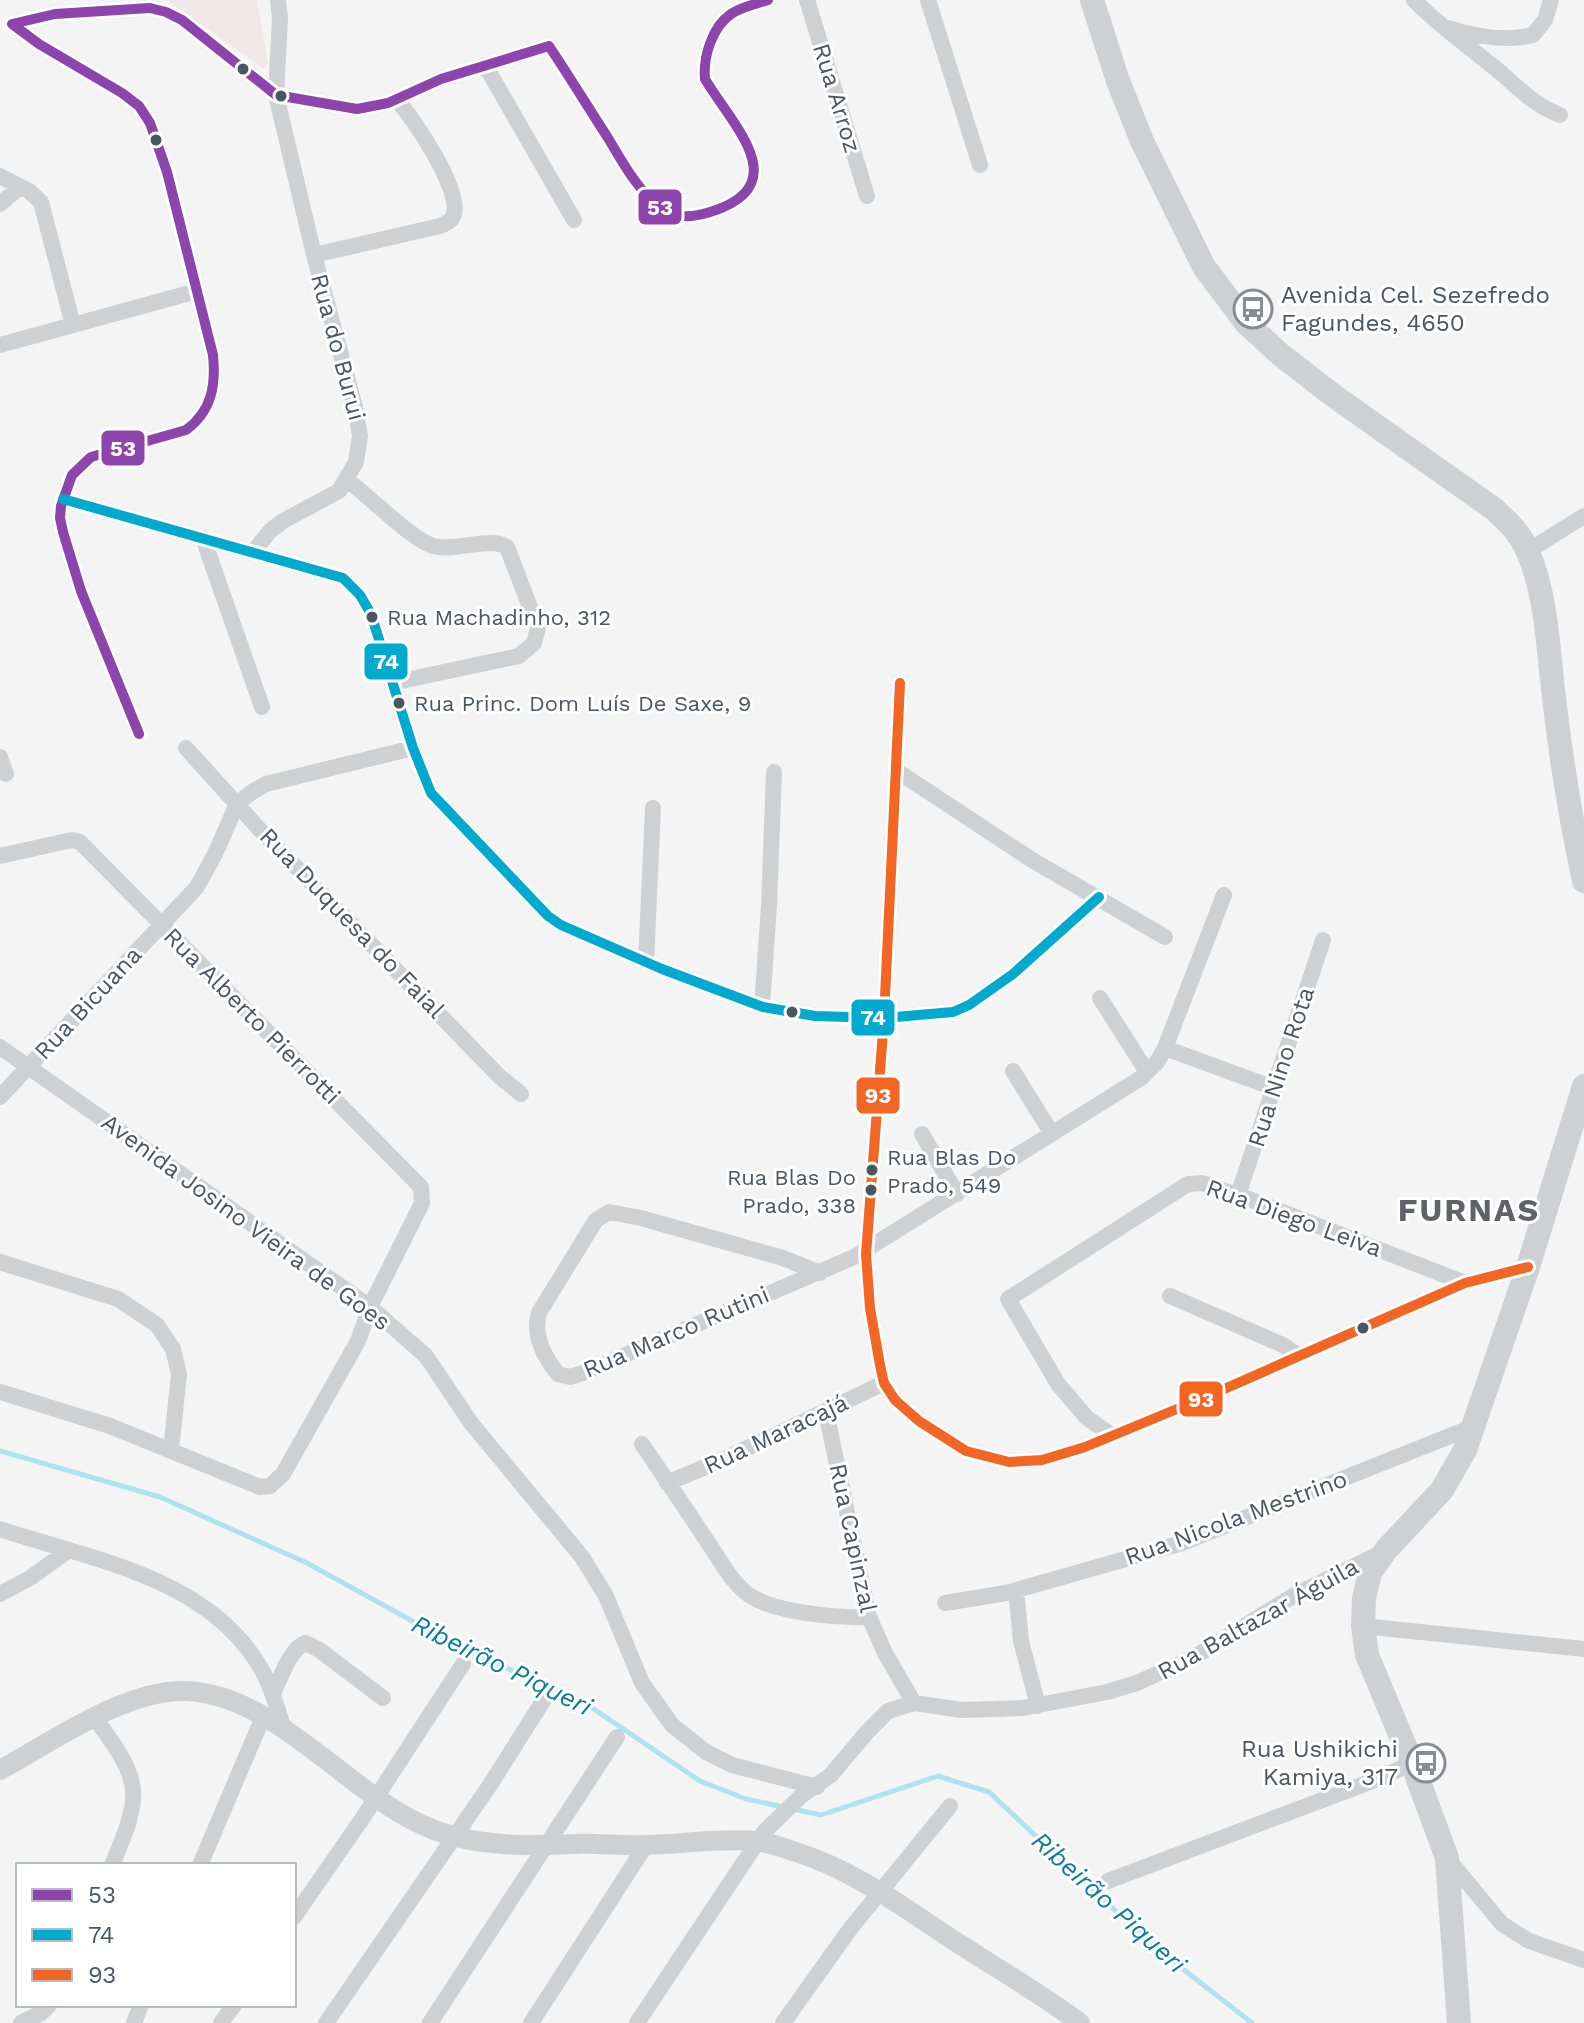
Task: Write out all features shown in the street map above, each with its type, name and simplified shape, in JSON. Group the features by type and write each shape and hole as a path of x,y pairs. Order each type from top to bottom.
{"main road":[{"path":"1092,0 1118,81 1142,141 1204,267 1247,324 1334,396 1494,509 1514,528 1528,551 1537,579 1545,625 1571,816 1584,881"},
{"path":"1459,2023 1447,1858 1367,1655 1363,1626 1364,1598 1370,1573 1386,1550 1442,1490 1475,1426 1584,1086"}],"street":[{"name":"Rua do Burui","path":"278,0 276,95 314,255 360,425 359,451 347,480"},
{"path":"6,25 55,14 150,8 182,20 276,95 357,109 376,107 441,79 549,46 644,193 668,213 684,217 732,204 745,193 755,174 752,151 705,79 707,52 718,29 730,15 768,0"},
{"name":"Rua Arroz","path":"807,0 867,196"},
{"path":"928,0 980,165"},
{"path":"1414,0 1436,24 1496,68 1527,97 1560,115"},
{"path":"1436,24 1471,35 1522,38 1540,29 1550,10 1551,0"},
{"path":"6,25 139,106 150,123 167,172 213,355 216,378 207,407 197,422 186,430 91,457 72,475 63,499 60,518 81,591 139,734"},
{"path":"485,65 574,220"},
{"path":"314,255 440,226 450,221 454,214 454,197 422,132 397,100"},
{"path":"0,176 29,191 41,202 73,325"},
{"path":"0,204 20,187"},
{"path":"0,345 197,291"},
{"path":"253,552 271,530 339,491 347,480 427,543 453,548 498,542 507,547 538,628 534,643 519,656 392,683"},
{"path":"63,499 328,571 348,582 371,614 413,748 431,793 548,916 561,925 646,962 762,1006 815,1016 884,1018 953,1012 969,1005 1013,974 1099,897"},
{"path":"1528,551 1584,516"},
{"path":"203,538 262,707"},
{"path":"900,683 884,1018 867,1247 870,1308 884,1383 895,1400 919,1421 966,1451 982,1457 1028,1463 1062,1455 1113,1436 1465,1283 1528,1267"},
{"name":"Rua Duquesa do Faial","path":"186,748 499,1076 521,1094"},
{"path":"237,804 266,784 413,748"},
{"path":"0,757 6,774"},
{"path":"897,771 1032,860 1165,937"},
{"path":"762,1006 774,772"},
{"name":"Rua Bicuana","path":"0,1097 197,887 237,804"},
{"path":"646,962 653,808"},
{"name":"Rua Alberto Pierrotti","path":"0,856 76,840 88,849 421,1187 423,1195 412,1224 370,1307"},
{"name":"Rua Marco Rutini","path":"820,1273 783,1258 609,1212 596,1220 540,1311 535,1324 536,1334 553,1368 561,1376 570,1377 820,1273 854,1257 1106,1101 1147,1072 1165,1048 1224,895"},
{"name":"Rua Nino Rota","path":"1238,1195 1323,940"},
{"path":"1100,998 1147,1072"},
{"name":"Avenida Josino Vieira de Goes","path":"0,1047 370,1307 434,1366 471,1423 582,1557 606,1596 642,1683 672,1725 706,1752 732,1765 817,1787"},
{"path":"1165,1048 1274,1088"},
{"path":"1013,1071 1052,1134"},
{"path":"922,1134 957,1194"},
{"name":"Rua Diego Leiva","path":"1113,1436 1087,1418 1058,1384 1008,1299 1188,1184 1202,1183 1238,1195 1465,1283"},
{"path":"0,1262 118,1299 157,1325 173,1349 179,1374 171,1450"},
{"path":"1170,1296 1270,1339 1299,1356"},
{"path":"0,1392 110,1426 260,1487 270,1486 283,1474 348,1360 370,1307"},
{"name":"Rua Maracajá","path":"667,1483 884,1383"},
{"name":"Rua Capinzal","path":"826,1412 869,1617 885,1653 914,1703"},
{"name":"Rua Nicola Mestrino","path":"945,1603 1016,1590 1182,1543 1475,1426"},
{"path":"642,1444 731,1576 751,1596 792,1609 845,1617 869,1617"},
{"path":"0,1529 151,1580 207,1609 250,1652 273,1693 284,1730"},
{"path":"0,1594 30,1578 69,1550"},
{"name":"Rua Baltazar Águila","path":"914,1703 973,1710 1038,1706 1107,1692 1166,1671 1242,1629 1293,1596 1386,1550"},
{"path":"1016,1590 1021,1641 1038,1706"},
{"path":"1363,1626 1584,1649"},
{"path":"273,1693 299,1645 305,1643 318,1649 383,1698"},
{"path":"296,1914 463,1664"},
{"path":"0,1770 142,1695 189,1691 225,1697 284,1730 418,1822 454,1836 510,1846 757,1841 841,1868 882,1891 1080,2023"},
{"path":"326,2023 490,1785 545,1698"},
{"path":"637,2023 757,1841 801,1796 831,1775 888,1711 914,1703"},
{"path":"201,1863 263,1717"},
{"path":"95,1718 126,1766 134,1791 129,1822 113,1863"},
{"path":"430,2023 617,1737"},
{"path":"1108,1881 1378,1779 1412,1763"},
{"path":"783,2023 850,1929 950,1806"},
{"path":"531,2023 646,1845"},
{"path":"1447,1858 1502,1924 1529,1941 1584,1960"},
{"path":"21,2023 47,2007"}],"shaded area":[{"path":"167,0 257,0 268,63 264,69"}],"waterway":[{"name":"Ribeirão Piqueri","path":"0,1451 160,1497 307,1563 465,1650 582,1701 700,1781 746,1799 784,1807"},
{"name":"Ribeirão Piqueri","path":"793,1809 821,1815 938,1776 989,1792 1151,1944 1252,2023"}],"transit line":[{"name":"53","path":"139,734 81,591 63,532 61,506 72,475 91,457 186,430 195,423 207,406 213,387 213,355 167,172 150,123 139,106 122,93 39,44 12,24 55,14 150,8 182,20 276,95 357,109 388,103 441,79 549,46 637,183 665,210 690,216 710,212 736,200 750,186 754,170 750,153 705,79 706,61 710,43 724,20 739,9 768,0"},
{"name":"74","path":"63,499 343,578 360,595 371,614 413,748 431,793 548,916 561,925 662,969 763,1007 815,1016 884,1018 953,1012 969,1005 1013,974 1099,897"},
{"name":"93","path":"900,683 884,1018 866,1254 870,1308 880,1365 884,1383 895,1400 919,1421 966,1451 1009,1462 1042,1460 1085,1447 1206,1397 1465,1283 1528,1267"}],"place":[{"name":"Avenida Cel. Sezefredo Fagundes, 4650","path":"1253,309"},
{"name":"Rua Machadinho, 312","path":"372,617"},
{"name":"Rua Princ. Dom Luís De Saxe, 9","path":"399,703"},
{"name":"Rua Blas Do Prado, 549","path":"872,1170"},
{"name":"Rua Blas Do Prado, 338","path":"871,1190"},
{"name":"Rua Ushikichi Kamiya, 317","path":"1426,1763"}],"district":[{"name":"FURNAS","path":"1469,1210"}]}
